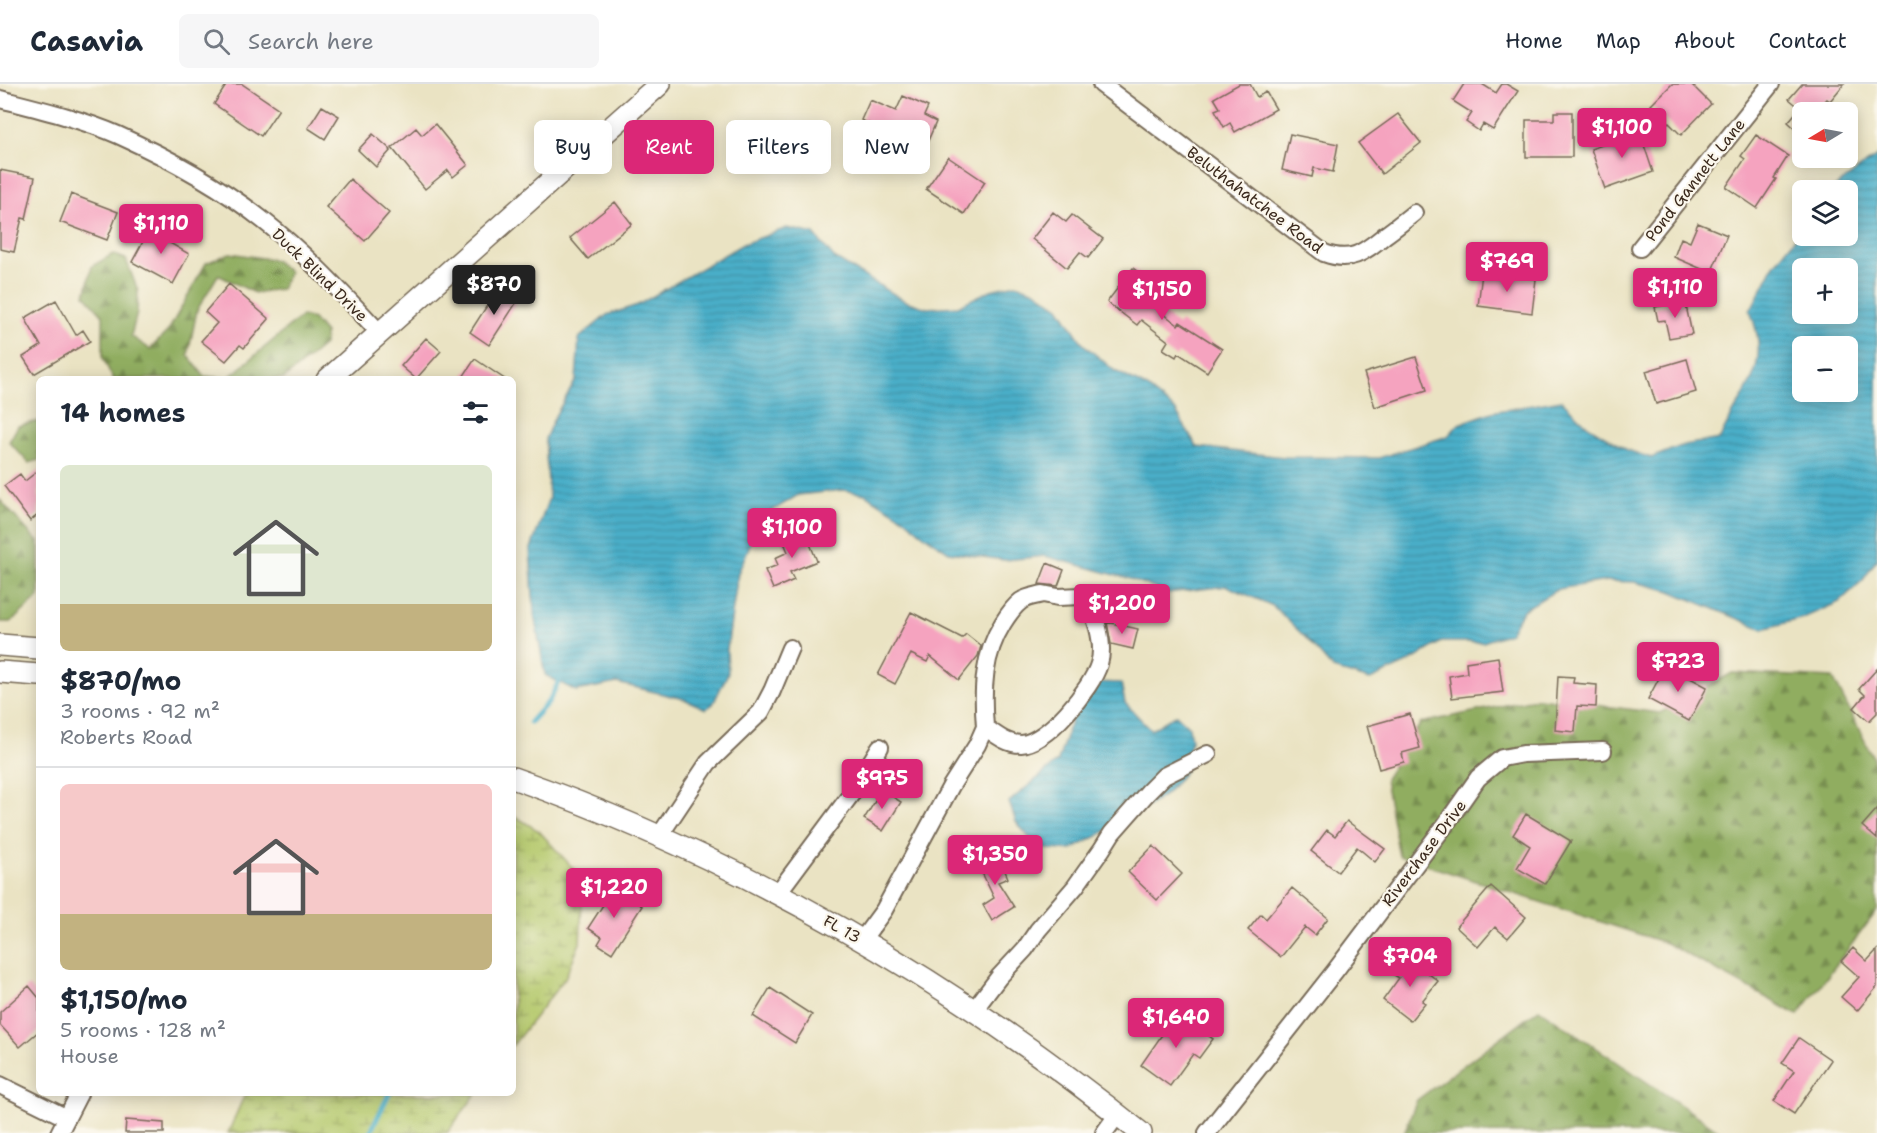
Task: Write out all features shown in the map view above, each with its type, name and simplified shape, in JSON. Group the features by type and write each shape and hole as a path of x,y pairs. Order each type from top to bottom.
{"main road":[{"path":"331,376 660,84"},
{"path":"0,645 36,648"},
{"path":"0,672 36,675"},
{"name":"FL 13","path":"516,779 567,796 660,835 862,940 1029,1047 1141,1133"}],"street":[{"name":"Beluthahatchee Road","path":"1101,84 1324,253 1344,258 1355,256 1365,251 1414,213"},
{"name":"Pond Gannett Lane","path":"1640,248 1771,84"},
{"name":"Duck Blind Drive","path":"0,99 57,114 117,135 172,162 225,193 263,220 308,258 379,332"},
{"path":"862,940 894,894 985,727 983,701 987,657 997,633 1011,611 1023,600 1043,594 1058,597 1082,596 1089,603 1097,622 1099,664 1090,682 1068,712 1042,736 1023,744 1007,742 985,727"},
{"path":"660,835 708,763 760,712 772,691 790,648"},
{"path":"777,894 852,793 880,747"},
{"name":"Riverchase Drive","path":"1207,1133 1335,971 1478,778 1502,758 1523,754 1603,751"},
{"path":"974,1010 1075,887 1112,833 1148,792 1164,776 1208,754"},
{"path":"0,1085 63,1126 78,1096"},
{"path":"1104,1133 1118,1114"}],"green space":[{"path":"230,253 275,260 289,272 281,289 255,293 218,275 197,310 188,355 204,376 112,376 103,358 103,315 85,295 92,266 113,254 126,259 138,291 137,313 131,336 150,349 168,331 206,263"},
{"path":"302,316 313,319 325,333 324,345 288,376 230,376"},
{"path":"36,422 36,461 29,463 9,442 18,426"},
{"path":"0,500 36,540 36,600 11,622 0,622"},
{"path":"1732,673 1833,678 1873,757 1877,785 1877,911 1798,1015 1666,943 1399,856 1385,779 1421,723 1539,698 1660,713"},
{"path":"516,817 539,831 583,879 580,943 565,978 516,1041"},
{"path":"1539,1009 1722,1133 1404,1133 1417,1100"},
{"path":"244,1096 475,1096 447,1133 228,1133"}],"water":[{"path":"1877,156 1877,559 1863,580 1839,602 1803,618 1763,629 1668,590 1634,582 1606,581 1558,589 1523,610 1510,633 1483,642 1441,642 1409,662 1370,680 1333,669 1306,638 1273,606 1227,586 1168,593 1130,579 1045,556 1004,560 949,552 904,518 865,494 843,490 798,495 757,520 753,538 738,573 727,649 728,673 713,704 706,709 684,699 617,683 576,691 545,675 534,614 530,551 549,498 545,439 555,416 576,380 579,338 607,315 638,305 743,244 787,228 814,234 834,258 905,301 927,308 958,306 991,290 1016,284 1035,291 1059,307 1083,344 1115,371 1146,387 1175,410 1197,447 1284,457 1379,458 1448,436 1459,424 1492,412 1561,400 1588,426 1627,450 1651,458 1684,445 1720,439 1757,365 1756,331 1750,311 1774,265 1792,242 1792,246 1858,246 1858,180 1845,180"},
{"path":"1086,682 1121,683 1125,703 1151,730 1176,715 1189,727 1191,740 1186,770 1166,794 1131,818 1071,850 1039,849 1016,822 1009,802 1058,761"}],"building":[{"path":"227,84 242,84 279,109 261,136 214,104"},
{"path":"1239,84 1250,84 1257,97 1266,92 1276,109 1235,132 1230,123 1224,127 1215,110 1220,108 1214,98"},
{"path":"1464,84 1482,84 1496,93 1502,84 1506,84 1518,91 1493,130 1483,124 1479,131 1466,122 1472,113 1453,101"},
{"path":"1672,84 1691,84 1711,104 1681,135 1651,105"},
{"path":"1802,84 1844,84 1830,101 1827,99 1824,102 1793,102 1789,99"},
{"path":"903,96 928,107 924,116 936,122 930,136 930,120 861,120 870,100 896,111"},
{"path":"322,106 339,116 325,139 308,128"},
{"path":"1554,112 1572,112 1572,157 1526,157 1526,120 1554,120"},
{"path":"1398,114 1421,143 1382,174 1358,143"},
{"path":"435,124 468,165 453,177 448,170 425,189 392,148 416,128 422,135"},
{"path":"1638,127 1653,172 1605,189 1591,149 1621,138 1620,134"},
{"path":"373,134 391,150 376,167 358,150"},
{"path":"1290,134 1338,144 1333,172 1314,168 1312,177 1282,170"},
{"path":"1756,135 1788,156 1757,208 1726,187 1745,159 1741,156"},
{"path":"948,157 985,182 964,214 926,189"},
{"path":"0,170 35,177 26,219 22,218 14,252 0,249"},
{"path":"350,179 389,213 365,241 326,207"},
{"path":"71,194 118,212 107,240 60,222"},
{"path":"615,202 632,224 588,259 570,238"},
{"path":"1053,212 1066,222 1072,215 1103,239 1088,258 1080,252 1067,268 1032,239"},
{"path":"153,223 172,234 168,242 189,254 173,284 132,262"},
{"path":"1698,223 1727,235 1711,273 1674,257 1681,238 1690,242"},
{"path":"1133,268 1161,289 1150,303 1178,325 1180,322 1222,349 1207,372 1178,353 1176,357 1163,349 1168,341 1141,320 1137,325 1107,302"},
{"path":"1482,273 1536,279 1532,313 1478,306"},
{"path":"229,284 269,319 244,348 240,345 226,361 201,341 217,323 205,312"},
{"path":"499,287 518,300 489,345 470,332"},
{"path":"56,300 76,335 83,330 90,341 34,374 23,357 41,346 25,318"},
{"path":"1685,301 1692,334 1669,338 1665,320 1658,321 1655,307"},
{"path":"426,338 441,351 419,376 413,376 401,366"},
{"path":"1416,357 1427,390 1375,407 1364,373"},
{"path":"475,359 500,376 464,376"},
{"path":"1687,359 1696,392 1656,404 1646,371"},
{"path":"36,472 36,516 30,521 4,486 20,474 25,481"},
{"path":"804,529 817,561 790,572 794,580 773,589 765,570 778,565 775,558 788,552 782,538"},
{"path":"1047,563 1064,570 1058,586 1039,584"},
{"path":"911,612 962,638 966,634 981,646 978,656 959,680 930,656 927,662 911,654 895,684 878,675"},
{"path":"1107,622 1138,629 1133,649 1111,644"},
{"path":"1498,657 1503,692 1452,698 1449,676 1467,673 1466,662"},
{"path":"1666,665 1707,687 1689,721 1648,699"},
{"path":"1877,669 1877,713 1869,721 1854,708 1865,695 1859,689"},
{"path":"1558,676 1574,677 1573,683 1597,685 1596,707 1577,706 1575,732 1555,730"},
{"path":"1410,714 1420,748 1402,753 1404,762 1379,769 1367,726"},
{"path":"882,790 901,802 883,831 864,819"},
{"path":"1877,809 1877,839 1862,826"},
{"path":"1526,814 1571,841 1545,884 1517,868 1530,846 1513,835"},
{"path":"1347,821 1385,849 1375,862 1357,847 1338,872 1311,851 1327,830 1335,836"},
{"path":"1153,846 1182,874 1157,900 1128,872"},
{"path":"997,852 1008,878 998,882 1014,907 992,921 983,905 994,898 977,862"},
{"path":"1491,886 1526,917 1508,938 1495,927 1478,947 1456,927"},
{"path":"614,888 642,906 612,953 598,944 602,937 588,928"},
{"path":"1292,888 1328,918 1315,935 1305,927 1281,957 1248,930 1261,914 1266,919"},
{"path":"1853,948 1867,961 1877,950 1877,987 1857,1011 1841,997 1859,977 1841,961"},
{"path":"1405,955 1438,981 1422,1001 1425,1003 1410,1021 1383,1000 1399,978 1391,973"},
{"path":"29,986 36,994 36,1034 20,1047 0,1025 0,1012"},
{"path":"770,988 812,1015 795,1043 753,1016"},
{"path":"1177,1013 1213,1039 1199,1058 1193,1054 1170,1086 1141,1065"},
{"path":"1799,1038 1831,1060 1794,1114 1774,1101 1794,1071 1782,1063"},
{"path":"126,1120 164,1123 164,1133 125,1133"}],"waterway":[{"path":"530,722 549,701 562,675"},
{"path":"370,1133 388,1096"}]}
